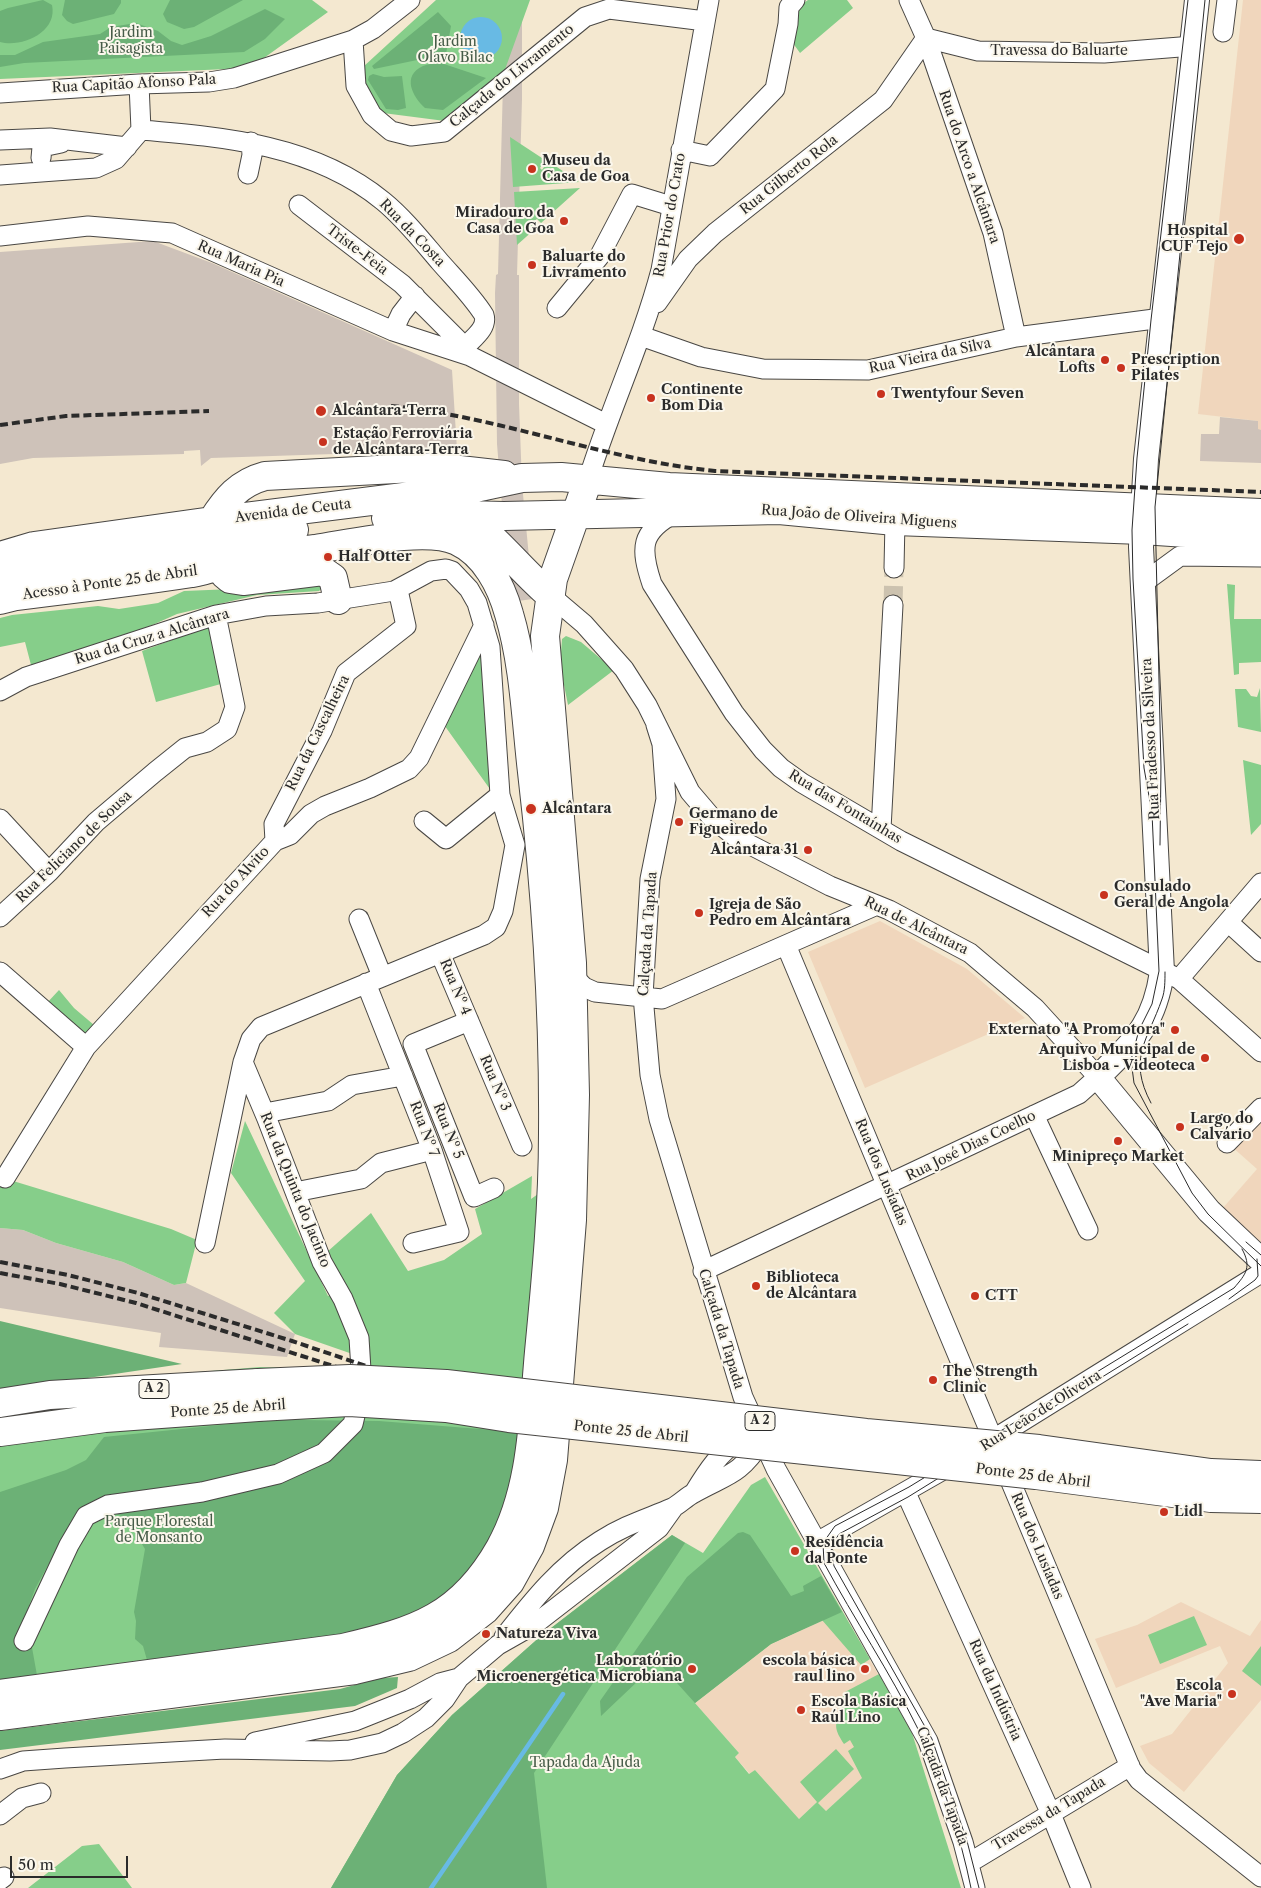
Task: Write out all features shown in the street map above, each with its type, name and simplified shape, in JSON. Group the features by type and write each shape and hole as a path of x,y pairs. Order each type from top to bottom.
{"highway":[{"path":"231,546 225,502 240,486 252,479 265,476 433,467 473,470 522,478"},
{"name":"Avenida de Ceuta","path":"0,556 34,546 231,546 522,478 588,480"},
{"name":"Rua João de Oliveira Miguens","path":"588,480 1143,518"},
{"path":"0,1716 355,1670 409,1657 449,1638 485,1610 510,1582 530,1546 544,1508 553,1460 572,1220 575,1095 572,963 545,636 550,596 558,563 588,480"},
{"name":"Rua João de Oliveira Miguens","path":"576,513 779,510 895,521 1143,518"},
{"name":"Avenida de Ceuta","path":"0,580 51,568 231,546 424,514 504,516 576,513"},
{"path":"1143,518 1261,513"},
{"path":"462,514 480,526 550,596"},
{"path":"1143,518 1261,538"},
{"path":"0,1694 343,1648 394,1636 427,1623 456,1604 484,1576 502,1544 520,1502 528,1457 545,1290 553,1135 547,936 536,800 520,669 509,613 492,574 478,556 457,541 440,536 411,535 231,546"},
{"path":"231,546 323,571 333,578 338,600"},
{"name":"Acesso à Ponte 25 de Abril","path":"0,600 16,596 198,573 231,546"},
{"name":"Ponte 25 de Abril","path":"0,1432 258,1395 350,1378 446,1384 866,1433 1039,1449 1211,1473 1261,1475"},
{"path":"0,1383 50,1396"},
{"name":"Ponte 25 de Abril","path":"50,1396 258,1395 446,1408 509,1418 1036,1475 1211,1498 1261,1499"},
{"name":"A 2","path":"0,1403 50,1396"}],"main road":[{"name":"Rua Fradesso da Silveira","path":"1098,1077 1140,1043 1159,996 1170,976 1143,583 1143,518 1146,459 1197,0"},
{"path":"1098,1077 1209,1211 1261,1260"}],"street":[{"name":"Rua Capitão Afonso Pala","path":"0,93 139,84 209,82 234,78 353,40 373,29 410,0"},
{"name":"Rua Prior do Crato","path":"588,480 606,424 650,312 661,270 708,0"},
{"path":"681,150 710,156 775,89 788,24 789,7 795,0"},
{"name":"Rua do Arco a Alcântara","path":"909,0 926,38 993,233 1016,337"},
{"path":"1223,32 1227,0"},
{"name":"Calçada do Livramento","path":"353,40 356,86 372,115 391,131 411,136 444,132 585,17 609,9 705,21"},
{"name":"Travessa do Baluarte","path":"926,38 978,51 1104,53 1193,46"},
{"name":"Rua Gilberto Rola","path":"650,312 688,259 715,233 883,100 926,38"},
{"path":"0,175 103,167 116,159 141,130 139,84"},
{"name":"Rua da Costa","path":"141,130 222,137 251,142 318,163 344,175 383,200 419,237 484,315 486,320 483,328 468,351"},
{"path":"0,140 50,138 127,147"},
{"path":"41,158 42,147 70,141"},
{"path":"248,174 251,142"},
{"path":"557,308 599,257 632,194 671,206"},
{"name":"Triste-Feia","path":"299,205 415,296 468,351"},
{"name":"Rua Maria Pia","path":"0,236 88,226 172,233 393,331 468,351"},
{"path":"393,331 401,314 415,296"},
{"name":"Rua Vieira da Silva","path":"641,336 702,357 763,369 868,370 1016,337 1162,318"},
{"path":"468,351 606,424"},
{"name":"Rua das Fontaínhas","path":"676,512 658,522 651,529 646,539 645,562 652,584 714,682 763,750 781,768 802,783 901,841 1170,976 1261,1052"},
{"path":"894,568 895,521"},
{"path":"1143,583 1180,556 1261,557"},
{"name":"Rua da Cruz a Alcântara","path":"0,691 26,677 216,615 266,606 338,600 398,590 432,571 446,569 452,572 469,589 478,603 484,625"},
{"name":"Rua da Cascalheira","path":"275,841 274,824 322,731 346,673 406,626 398,590"},
{"name":"Rua de Alcântara","path":"550,596 584,624 613,655 639,692 690,792 701,807 724,829 830,886 877,906 970,953 1035,1008 1098,1077"},
{"path":"881,829 892,605"},
{"name":"Rua Feliciano de Sousa","path":"0,917 49,872 96,822 155,772 185,748 207,742 227,729 235,707 216,615"},
{"path":"205,1242 243,1062 251,1039 262,1027 484,935 496,927 503,911 515,845 500,795 490,647 484,625"},
{"name":"Rua do Alvito","path":"6,1178 86,1047 275,841 290,835 311,814 409,769 419,758 484,625"},
{"name":"Calçada da Tapada","path":"656,725 662,744 666,799 650,879 643,996 650,1075 659,1119 703,1271 743,1397 762,1441 921,1727 939,1770 969,1863 975,1888"},
{"path":"424,821 446,839 500,795"},
{"path":"0,819 49,872"},
{"path":"1170,976 1228,922 1261,883"},
{"path":"572,963 578,981 584,987 594,992 662,999 877,906"},
{"name":"Rua Nº 7","path":"359,919 374,980 404,1076 432,1150 459,1232 413,1243"},
{"path":"1228,922 1261,952"},
{"name":"Rua dos Lusíadas","path":"786,945 1130,1766 1139,1780 1261,1876"},
{"name":"Rua Nº 4","path":"440,953 469,1021"},
{"path":"0,972 86,1047"},
{"name":"Rua Nº 5","path":"469,1021 413,1044 474,1197 494,1188"},
{"name":"Rua Nº 3","path":"469,1021 522,1146"},
{"name":"Rua da Quinta do Jacinto","path":"24,1641 69,1545 86,1516 108,1505 202,1492 278,1474 324,1453 353,1424 362,1386 359,1338 343,1299 322,1262 265,1113 243,1062"},
{"path":"265,1113 328,1101 352,1085 404,1076"},
{"name":"Rua José Dias Coelho","path":"703,1271 1079,1094 1098,1077"},
{"path":"1227,1144 1261,1108"},
{"path":"1034,1115 1088,1230"},
{"path":"295,1192 361,1179 381,1163 432,1150"},
{"name":"Rua Leão de Oliveira","path":"817,1542 906,1493 994,1440 1261,1273"},
{"path":"498,1645 554,1576 573,1558 627,1524 674,1507 694,1493 713,1465 738,1442 762,1441"},
{"name":"Rua da Indústria","path":"906,1493 1051,1814 1081,1888"},
{"path":"0,1769 23,1761 225,1749 350,1750 382,1743 403,1733 426,1718 445,1699 459,1678 498,1645 541,1620 659,1528 674,1507"},
{"path":"225,1749 355,1721 410,1699 436,1684 459,1678"},
{"name":"Travessa da Tapada","path":"969,1863 1130,1766"},
{"path":"0,1815 22,1798 42,1793"}],"shaded area":[{"path":"522,0 522,99 517,275 519,275 519,404 522,484 533,599 510,602 497,444 495,293 496,275 498,274 504,45"},
{"name":"Hospital CUF Tejo","path":"1243,0 1261,0 1261,430 1258,430 1258,421 1198,414"},
{"path":"153,241 212,263 452,370 457,450 211,458 201,466 200,450 184,451 184,454 33,458 0,464 0,252"},
{"path":"1220,417 1258,421 1258,429 1261,430 1261,463 1200,461 1201,434 1219,434"},
{"path":"880,921 967,969 1025,1018 865,1088 808,952"},
{"path":"1261,1115 1261,1243 1222,1209 1257,1169 1231,1146"},
{"path":"0,1228 23,1230 56,1243 123,1262 174,1285 186,1283 295,1334 287,1357 159,1347 161,1333 0,1308"},
{"name":"Escola \"Ave Maria\"","path":"1181,1602 1250,1636 1261,1620 1261,1700 1184,1792 1149,1763 1140,1746 1172,1734 1228,1663 1220,1646 1116,1688 1095,1639 1137,1625"},
{"name":"Escola Básica Raúl Lino","path":"842,1612 912,1733 826,1811 817,1802 799,1819 755,1770 750,1774 735,1757 739,1753 695,1703 771,1644"}],"green space":[{"path":"0,0 312,0 328,12 250,68 0,79"},
{"path":"43,0 52,5 50,23 44,30 28,40 18,43 0,42 0,11"},
{"name":"Jardim Paisagista","path":"65,0 121,0 121,3 114,14 73,24 62,15"},
{"name":"Jardim Paisagista","path":"170,0 243,0 194,27 184,29 167,22 163,14"},
{"name":"Jardim Olavo Bilac","path":"436,0 530,0 503,75 445,121 383,113 359,83 363,67"},
{"path":"808,0 847,0 853,8 800,53 790,39 799,6"},
{"name":"Jardim Paisagista","path":"265,9 285,19 265,39 244,52 24,63 0,67 0,55 15,55 43,42 100,34 111,27 136,23 158,31 171,41 182,45 211,36"},
{"path":"438,12 451,26 446,54 374,69 372,66"},
{"path":"438,62 486,78 443,110 425,108 413,93 411,87 412,75 423,66"},
{"path":"373,74 384,77 402,76 406,108 398,110 386,109 368,80 369,76"},
{"path":"510,137 545,160 540,168 542,170 548,161 579,182 513,187"},
{"path":"580,188 541,223 537,219 531,223 535,229 517,245 514,192"},
{"path":"319,582 322,588 319,591 257,595 177,614 112,643 31,665 25,642 0,647 0,618 12,615 98,606 119,609 158,603 184,591 257,588"},
{"path":"1227,584 1235,585 1234,619 1261,619 1261,662 1239,663 1239,674 1234,675"},
{"path":"210,626 228,682 156,702 142,651"},
{"path":"566,636 581,642 614,670 568,705 560,665 562,639"},
{"path":"482,637 492,792 442,722"},
{"path":"1260,688 1261,732 1238,727 1235,689 1246,689 1251,696 1257,697"},
{"path":"1243,760 1261,765 1261,824 1251,835"},
{"path":"59,990 74,1008 94,1025 86,1035 46,1004"},
{"name":"Parque Florestal de Monsanto","path":"245,1121 328,1296 336,1293 318,1260 371,1213 408,1271 444,1260 482,1234 475,1209 532,1176 531,1199 562,1177 508,1561 0,1705 0,1378 88,1381 260,1367 363,1370 361,1357 295,1334 274,1313 305,1281 231,1173"},
{"path":"0,1177 171,1229 197,1240 186,1283 174,1285 123,1262 56,1243 23,1230 0,1228"},
{"path":"0,1321 182,1364 0,1391"},
{"path":"298,1417 300,1420 379,1421 531,1433 502,1544 427,1623 151,1674 143,1646 135,1639 136,1621 134,1612 145,1549 126,1518 96,1506 61,1541 35,1589 26,1614 38,1681 0,1687 0,1492 66,1470 86,1460 104,1437"},
{"name":"Tapada da Ajuda","path":"765,1477 870,1659 861,1665 822,1620 771,1644 695,1703 739,1753 735,1757 749,1774 755,1770 799,1819 817,1802 800,1782 836,1749 854,1769 818,1803 826,1811 862,1778 848,1751 854,1747 850,1740 844,1744 838,1733 836,1725 841,1714 838,1706 845,1692 879,1674 912,1733 961,1888 331,1888 397,1775 452,1715 542,1635 672,1535 703,1553 751,1485"},
{"path":"743,1532 750,1535 791,1596 804,1591 803,1586 821,1576 842,1612 771,1644 695,1703 658,1662 601,1716 600,1701 687,1577 738,1533"},
{"path":"672,1535 685,1543 534,1773 547,1888 331,1888 397,1775 452,1715 542,1635"},
{"path":"1194,1616 1207,1645 1160,1664 1148,1635"},
{"path":"1261,1646 1261,1686 1242,1671"},
{"path":"398,1677 397,1688 355,1706 0,1750 0,1731 340,1689 380,1678"},
{"path":"99,1844 132,1888 28,1888 82,1846"}],"water":[{"path":"485,17 493,20 499,26 502,38 499,50 493,56 477,59 469,56 463,50 460,34 463,26 469,20"}],"waterway":[{"path":"431,1888 563,1694"}],"tunnel":[{"path":"893,605 894,568"}],"tram line":[{"path":"1188,0 1151,320 1137,458 1132,530 1144,768 1152,813 1159,971 1152,1004 1139,1030 1131,1060 1134,1083 1192,1193 1208,1214 1261,1266"},
{"path":"1160,845 1161,767 1155,507 1205,0"},
{"path":"1151,1103 1144,1087 1140,1061 1146,1038 1163,996 1165,972"},
{"path":"1246,1242 1261,1255"},
{"path":"971,1888 962,1849 935,1766 896,1687 824,1563 823,1543 835,1526 909,1487 1234,1288 1242,1279 1247,1266 1242,1249"},
{"path":"1229,1299 1258,1276 1257,1259"},
{"path":"979,1888 967,1841 932,1739 834,1566 831,1552 832,1545 839,1534 908,1497 1188,1324"}],"railway":[{"path":"391,406 473,419 633,458 715,471 1261,492"},
{"path":"0,425 66,416 209,411"},
{"path":"0,1262 68,1275 138,1293 292,1341 446,1393 876,1443 1038,1457 1211,1481 1261,1482"},
{"path":"0,1273 60,1284 136,1303 446,1402 1037,1468 1211,1491 1261,1493"}],"place":[{"name":"Museu da Casa de Goa","path":"532,169"},
{"name":"Miradouro da Casa de Goa","path":"564,221"},
{"name":"Hospital CUF Tejo","path":"1239,239"},
{"name":"Baluarte do Livramento","path":"532,265"},
{"name":"Alcântara Lofts","path":"1105,360"},
{"name":"Prescription Pilates","path":"1121,368"},
{"name":"Twentyfour Seven","path":"881,394"},
{"name":"Continente Bom Dia","path":"651,398"},
{"name":"Alcântara-Terra","path":"321,411"},
{"name":"Estação Ferroviária de Alcântara-Terra","path":"323,442"},
{"name":"Half Otter","path":"328,557"},
{"name":"Alcântara","path":"531,809"},
{"name":"Germano de Figueiredo","path":"679,822"},
{"name":"Alcântara 31","path":"808,850"},
{"name":"Consulado Geral de Angola","path":"1104,895"},
{"name":"Igreja de São Pedro em Alcântara","path":"699,913"},
{"name":"Externato \"A Promotora\"","path":"1175,1030"},
{"name":"Arquivo Municipal de Lisboa - Videoteca","path":"1205,1058"},
{"name":"Largo do Calvário","path":"1180,1127"},
{"name":"Minipreço Market","path":"1118,1141"},
{"name":"Biblioteca de Alcântara","path":"756,1286"},
{"name":"CTT","path":"975,1296"},
{"name":"The Strength Clinic","path":"933,1380"},
{"name":"Lidl","path":"1164,1512"},
{"name":"Residência da Ponte","path":"795,1551"},
{"name":"Natureza Viva","path":"486,1634"},
{"name":"Laboratório Microenergética Microbiana","path":"692,1669"},
{"name":"escola básica raul lino","path":"865,1669"},
{"name":"Escola \"Ave Maria\"","path":"1232,1694"},
{"name":"Escola Básica Raúl Lino","path":"801,1710"}]}
